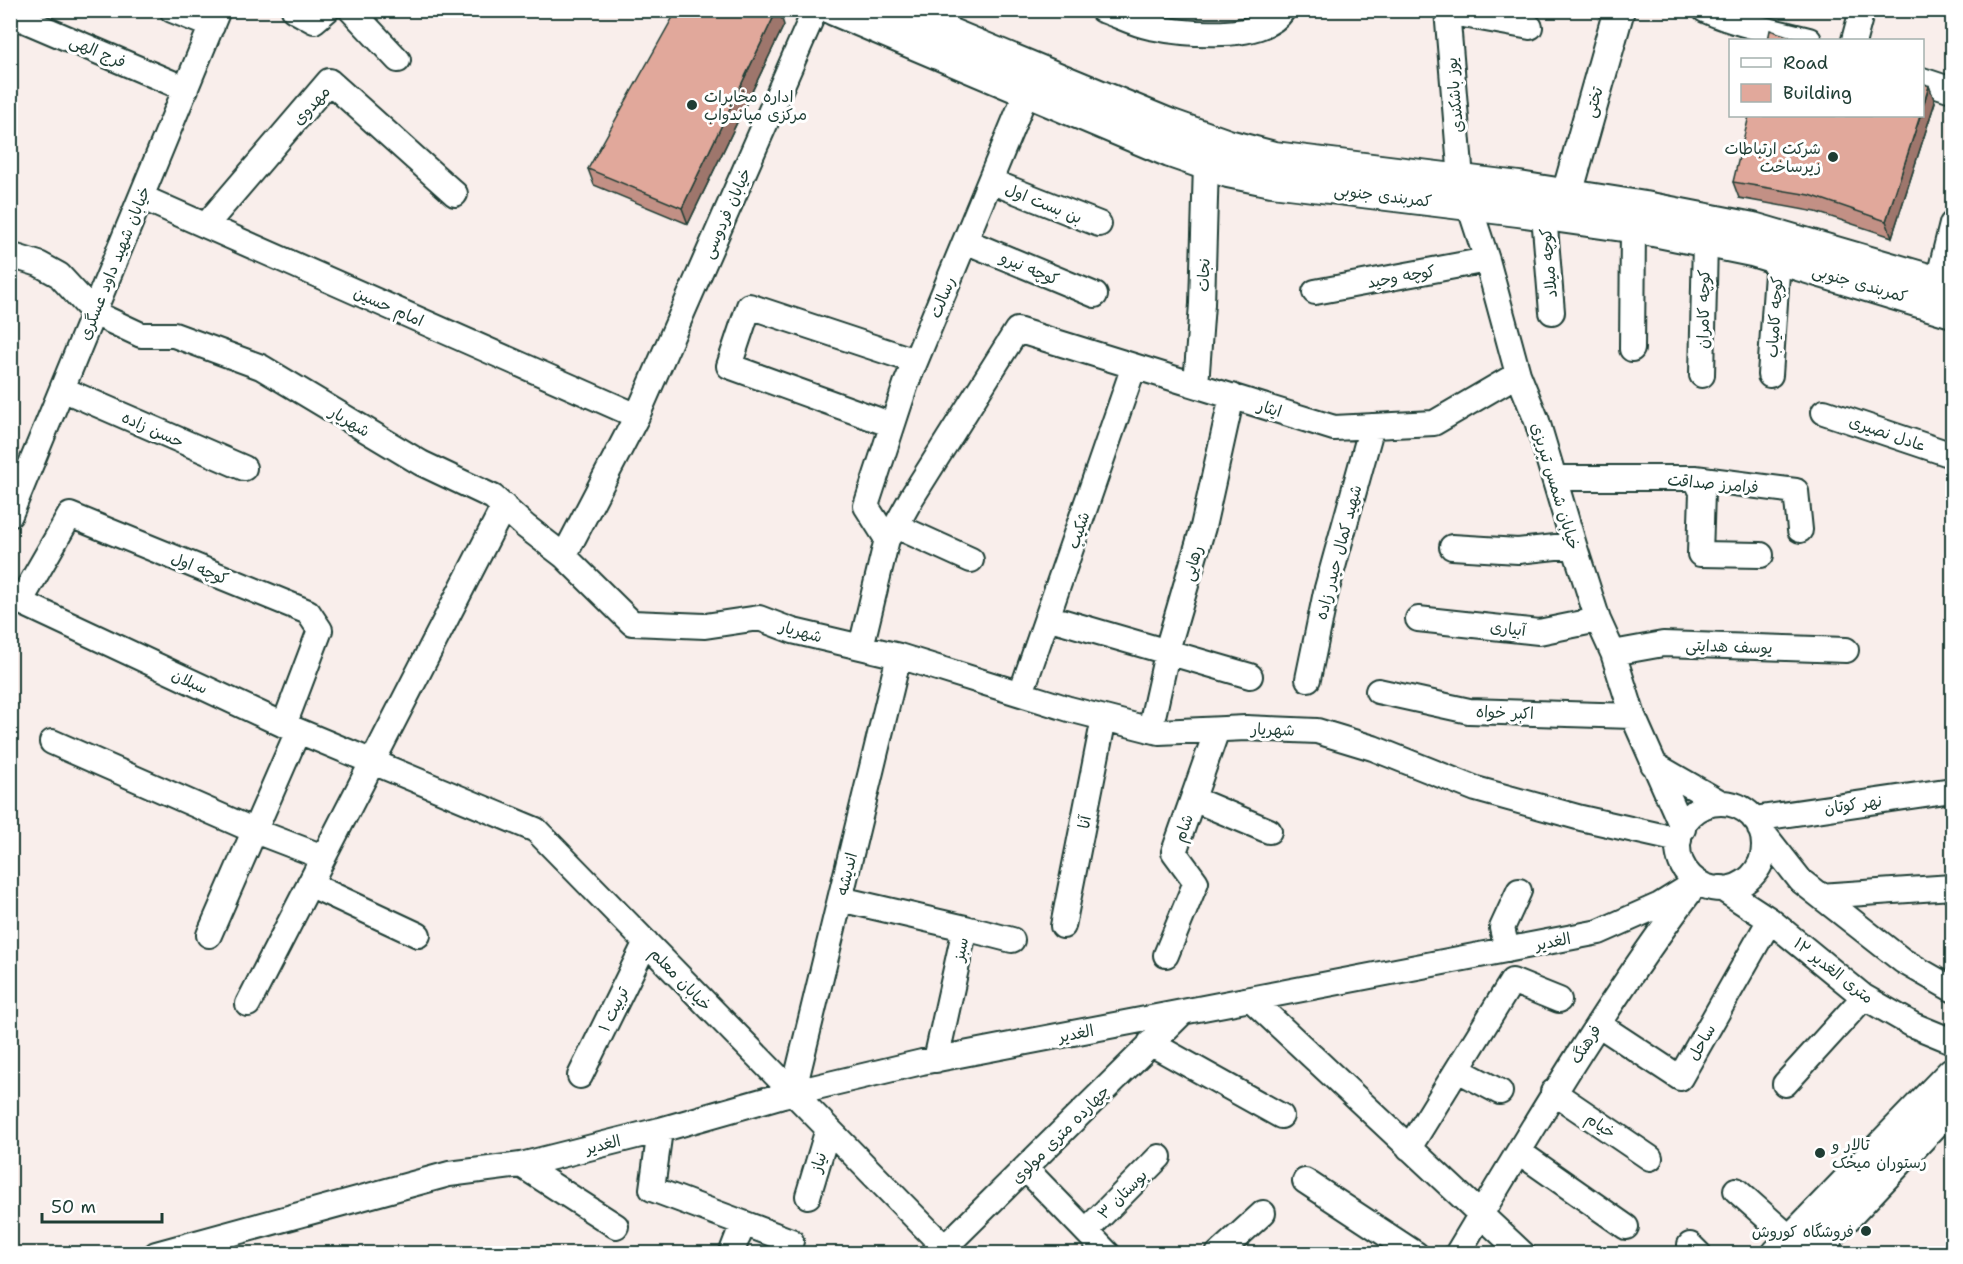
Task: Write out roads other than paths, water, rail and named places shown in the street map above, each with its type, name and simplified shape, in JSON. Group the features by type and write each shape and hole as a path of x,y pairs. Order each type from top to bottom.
{"main road":[{"name":"کمربندی جنوبی","path":"834,10 1170,152 1228,172 1272,181 1465,192 1567,194 1753,228 1945,284"},
{"name":"کمربندی جنوبی","path":"893,10 944,21 1169,124 1228,145 1274,157 1465,192 1544,215 1633,228 1705,242 1778,259 1953,312"},
{"name":"تختی","path":"1567,194 1619,10"},
{"path":"1793,1249 1953,1073"},
{"path":"1793,1249 1953,1104"}],"street":[{"path":"172,10 215,18"},
{"path":"294,10 314,21 327,10"},
{"path":"351,10 398,60"},
{"name":"خیابان فردوسی","path":"564,556 637,416 815,10"},
{"path":"1102,10 1149,27 1187,32 1245,32 1277,20 1283,10"},
{"path":"1705,10 1730,21 1757,18 1807,39"},
{"path":"1854,39 1862,10"},
{"path":"1447,11 1530,27"},
{"name":"یوز باشکندی","path":"1447,11 1465,192"},
{"name":"فرج الهی","path":"10,14 186,89"},
{"name":"خیابان شهید داود عسگری","path":"10,516 215,18"},
{"path":"1924,80 1953,90"},
{"name":"مهدوی","path":"206,225 329,81 455,194"},
{"name":"رسالت","path":"891,532 866,506 915,361 1027,91"},
{"name":"نجات","path":"1196,385 1202,304 1206,164"},
{"name":"بن بست اول","path":"990,181 1099,224"},
{"name":"خیابان شمس تبریزی","path":"1465,192 1518,374 1537,422 1598,620 1613,653 1633,716 1681,834"},
{"name":"امام حسین","path":"141,197 637,416"},
{"name":"کوچه میلاد","path":"1544,215 1552,312"},
{"path":"1945,284 1953,224"},
{"path":"1632,349 1633,228"},
{"name":"کوچه نیرو","path":"965,241 1095,296"},
{"name":"کوچه کامران","path":"1702,375 1705,242"},
{"name":"شهریار","path":"10,255 39,264 59,275 94,313 141,335 174,335 261,367 421,463 494,497 564,556 632,623 705,626 759,618 793,631 899,656 1150,730 1159,732 1246,728 1317,731 1373,748 1476,789 1581,818 1681,834"},
{"name":"کوچه کامیاب","path":"1770,375 1778,259"},
{"name":"کوچه وحید","path":"1315,292 1486,260"},
{"path":"892,425 729,366 749,306 915,361"},
{"name":"ایثار","path":"891,532 1017,330 1334,428 1434,423 1518,374"},
{"name":"شکیب","path":"1021,693 1134,366"},
{"name":"حسن زاده","path":"62,389 244,468"},
{"name":"رهایی","path":"1150,730 1167,652 1203,527 1232,396"},
{"name":"عادل نصیری","path":"1824,412 1953,455"},
{"name":"شهید کمال حیدر زاده","path":"1308,679 1326,592 1372,426"},
{"name":"فرامرز صداقت","path":"1554,478 1695,478 1796,491 1800,530"},
{"path":"1695,478 1702,492 1700,554 1761,555"},
{"path":"248,1004 504,506"},
{"name":"کوچه اول","path":"15,599 70,515 308,612 320,630 291,728"},
{"path":"861,647 891,532 971,560"},
{"path":"1452,548 1518,551 1574,545"},
{"name":"سبلان","path":"15,599 291,728 372,763"},
{"path":"1047,617 1250,676"},
{"name":"آبیاری","path":"1418,619 1539,632 1598,620"},
{"name":"یوسف هدایتی","path":"1613,653 1664,644 1846,651"},
{"name":"اندیشه","path":"793,1093 899,656"},
{"name":"اکبر خواه","path":"1378,691 1469,711 1633,716"},
{"name":"آنا","path":"1063,926 1104,718"},
{"path":"209,935 255,831 291,728"},
{"name":"شام","path":"1166,955 1196,882 1174,852 1217,730"},
{"path":"52,742 255,831 323,857"},
{"name":"خیابان معلم","path":"372,763 536,830 945,1251"},
{"path":"1653,764 1721,803"},
{"name":"نهر کوتان","path":"1757,824 1953,790"},
{"path":"1193,800 1269,831"},
{"path":"1757,824 1764,840 1764,852 1754,873 1734,887 1709,887 1697,882 1683,864 1679,852 1681,834 1697,809 1709,804 1734,804 1744,809 1757,824 1801,881 1903,961 1953,988"},
{"name":"الغدیر","path":"156,1254 449,1174 521,1165 793,1093 936,1060 1599,932 1660,905 1697,882"},
{"name":"فرهنگ","path":"1457,1254 1553,1092 1662,929 1697,882"},
{"path":"309,884 418,935"},
{"path":"1821,896 1953,887"},
{"name":"۱۲ متری الغدیر","path":"1721,888 1770,920 1864,997 1913,1025 1953,1041"},
{"path":"1507,950 1502,928 1519,891"},
{"name":"سبز","path":"840,899 965,928 936,1060"},
{"name":"ساحل","path":"1598,1024 1680,1078 1770,920"},
{"path":"965,928 1012,940"},
{"name":"تربیت ۱","path":"580,1076 646,942"},
{"path":"1409,1148 1512,981 1559,1000"},
{"path":"1785,1084 1864,997"},
{"path":"1252,1000 1409,1148 1482,1213 1523,1254"},
{"name":"چهارده متری مولوی","path":"945,1251 1025,1168 1181,1014"},
{"path":"1150,1043 1281,1116"},
{"path":"1458,1070 1500,1092"},
{"name":"خیام","path":"1553,1092 1650,1158"},
{"name":"نیاز","path":"808,1196 828,1129"},
{"path":"660,1130 652,1189 791,1241"},
{"path":"1519,1152 1626,1227"},
{"name":"بوستان ۳","path":"1086,1231 1159,1157"},
{"path":"521,1165 616,1226"},
{"path":"1025,1168 1108,1254"},
{"path":"1305,1181 1416,1254"},
{"path":"1736,1190 1793,1249"},
{"path":"1218,1254 1263,1213"},
{"path":"731,1254 743,1223"}],"place":[{"name":"اداره مخابرات مرکزی میاندواب","path":"692,105"},
{"name":"شرکت ارتباطات زیرساخت","path":"1833,157"},
{"name":"تالار و رستوران میخک","path":"1820,1153"},
{"name":"فروشگاه کوروش","path":"1866,1231"}]}
